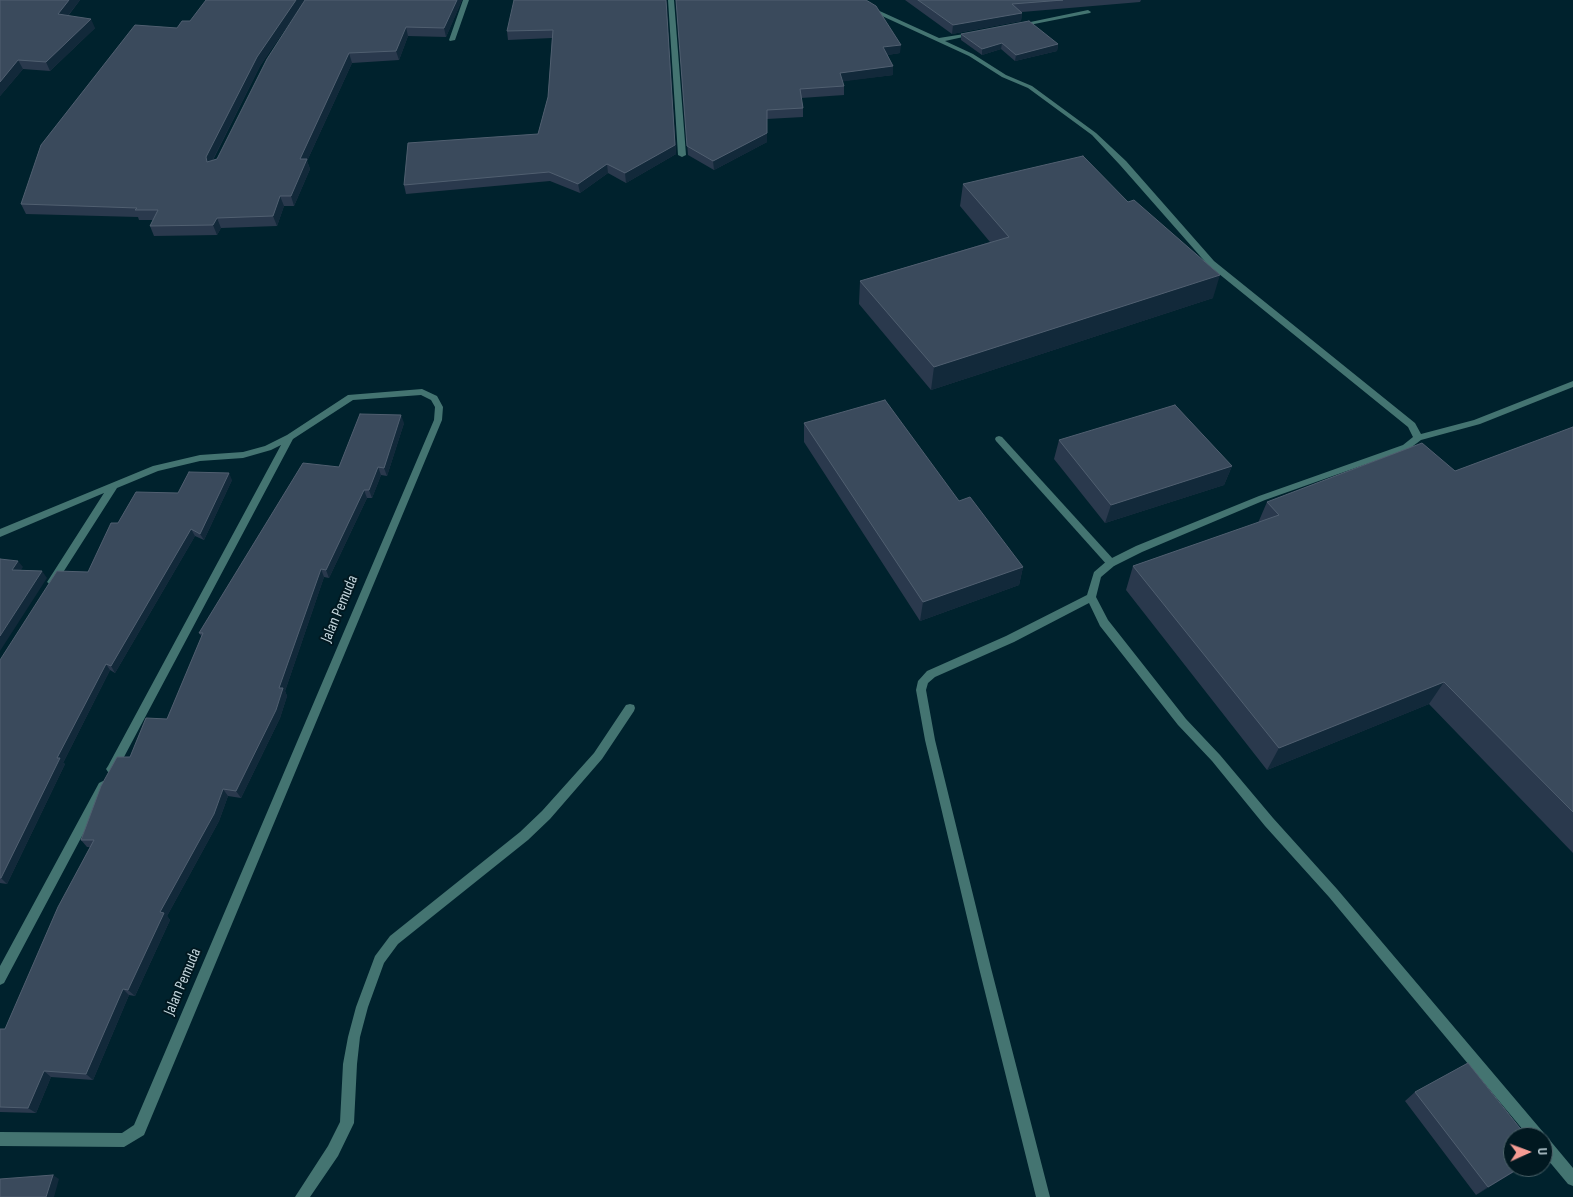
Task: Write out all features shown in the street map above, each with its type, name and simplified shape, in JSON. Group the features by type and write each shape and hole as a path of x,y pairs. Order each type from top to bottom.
{"street":[{"path":"452,40 466,0"},
{"path":"671,0 682,155"},
{"path":"860,0 871,9 936,41 971,55 1004,76 1030,87 1094,134 1123,163 1211,263 1412,424 1418,438"},
{"path":"1012,26 1088,12"},
{"path":"936,41 984,32"},
{"path":"1530,1127 1333,893 1182,722 1104,623 1091,597 1097,575 1111,562 1139,549 1262,498 1406,446 1418,438 1477,422 1573,384"},
{"name":"Jalan Pemuda","path":"0,533 156,468 200,458 243,454 268,448 290,437 351,398 422,392 434,398 439,407 438,420 138,1130 124,1140 0,1139"},
{"path":"0,979 290,437"},
{"path":"998,439 1111,562"},
{"path":"48,587 113,487"},
{"path":"1043,1197 930,740 921,690 923,681 931,674 1010,639 1091,597"},
{"path":"302,1197 333,1151 347,1124 350,1064 354,1037 362,1007 379,960 394,940 524,836 546,815 598,756 630,708"},
{"path":"1553,1155 1573,1178"}],"building":[{"path":"0,0 69,0 58,14 91,19 46,62 18,60 0,82"},
{"path":"206,0 296,0 257,57 206,157 207,162 217,159 267,59 305,0 457,0 444,28 406,27 396,51 349,53 300,159 307,159 291,196 280,196 273,216 217,218 213,225 150,226 158,210 21,204 41,145 135,25 177,28 182,21 190,21"},
{"path":"514,0 666,0 675,145 625,173 607,164 578,184 549,172 404,185 408,143 538,134 548,97 553,30 507,31"},
{"path":"676,0 866,0 876,6 901,45 883,47 893,66 840,73 844,86 800,89 803,108 767,110 767,133 713,161 687,146"},
{"path":"918,0 1063,0 1012,4 1022,13 953,25"},
{"path":"1029,21 1058,44 1016,55 1002,43 982,49 961,34"},
{"path":"1083,156 1128,202 1134,200 1220,275 934,367 860,281 1009,237 963,184"},
{"path":"885,400 959,501 970,497 1023,567 923,602 804,423"},
{"path":"1175,405 1232,466 1111,505 1059,440"},
{"path":"360,414 401,415 384,468 378,467 369,490 364,490 326,570 321,569 279,688 283,688 276,710 236,791 223,789 214,814 160,912 164,913 128,990 123,989 86,1074 44,1071 28,1108 0,1107 0,1029 5,1029 58,907 94,840 81,840 101,786 117,757 130,757 146,718 167,719 203,633 199,633 303,463 339,467"},
{"path":"1573,427 1573,812 1444,682 1279,748 1133,566 1279,515 1267,502 1422,443 1455,471"},
{"path":"189,472 229,473 200,534 191,529 111,666 106,664 57,758 60,758 0,878 0,660 57,571 88,572 111,523 118,523 136,492 178,493"},
{"path":"0,559 18,561 12,570 42,571 0,636"},
{"path":"1468,1063 1519,1127 1503,1127 1504,1177 1488,1187 1415,1092"},
{"path":"53,1175 46,1197 0,1197 0,1179"}]}
